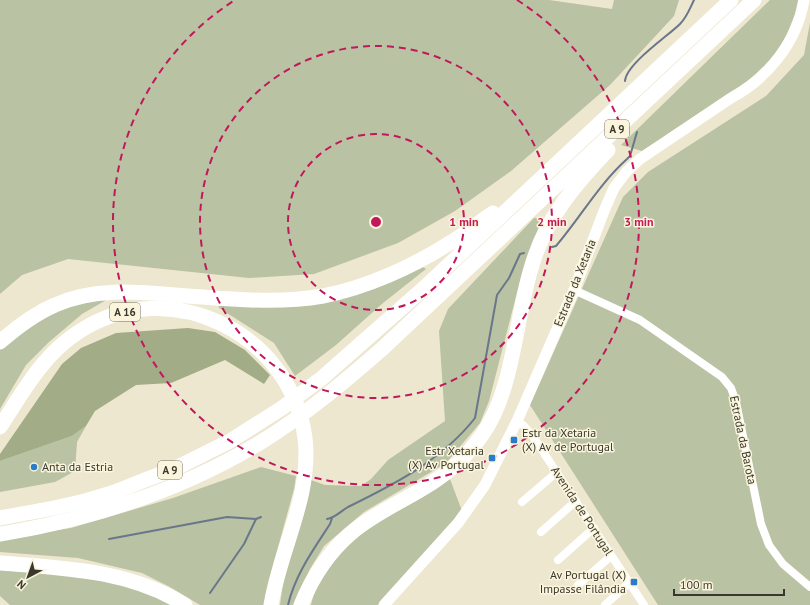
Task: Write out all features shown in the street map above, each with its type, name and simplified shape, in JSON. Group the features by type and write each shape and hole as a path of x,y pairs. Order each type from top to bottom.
{"highway":[{"name":"A 9","path":"0,518 54,508 115,492 174,469 230,441 282,408 322,378 423,289 731,0"},
{"name":"A 9","path":"0,534 84,517 128,504 157,493 207,471 234,457 286,425 336,388 383,348 754,0"},
{"path":"301,605 320,568 339,544 369,520 442,476 465,456 483,433 491,420 502,392 530,272 538,246 548,226 561,205 582,179 648,109 679,71"},
{"path":"0,342 32,316 56,304 84,296 111,292 138,292 203,298 275,300 323,296 359,286 390,275 449,244 473,226 529,189"},
{"name":"A 16","path":"0,427 36,372 56,349 68,339 94,323 108,317 123,312 168,309 199,315 221,323 241,334 265,354 286,383 302,422 306,453 304,483 297,511 276,577 271,605"},
{"path":"0,563 82,570 112,575 150,587 185,605"}],"street":[{"name":"Estrada da Xetaria","path":"384,605 469,510 485,485 517,421 574,290 614,188 627,171 640,159 731,98 744,91 761,76 787,46 795,30 804,0"},
{"name":"Estrada da Barota","path":"574,290 640,320 722,377 731,388 736,402 761,524 769,545 783,564 810,586"},
{"name":"Avenida de Portugal","path":"517,421 523,424 532,435 644,605"},
{"path":"522,502 557,472"},
{"path":"541,532 576,501"},
{"path":"558,560 594,528"},
{"path":"578,585 611,556"},
{"path":"605,605 629,583"}],"green space":[{"path":"0,0 549,0 612,9 614,0 679,0 674,16 610,85 511,171 455,211 398,243 314,274 249,278 68,259 22,275 0,294"},
{"path":"770,0 798,0 795,14 787,34 774,58 755,77 642,151 621,145"},
{"path":"810,23 810,605 658,605 530,405 623,197 648,172 766,96 804,55"},
{"path":"534,218 542,218 521,277 489,401 480,423 446,463 364,512 324,546 310,569 293,605 280,605 284,576 311,480 325,485 361,486 371,479 388,460 445,421 439,331 448,309"},
{"path":"423,267 426,269 383,303 336,345 295,376 274,343 219,308 218,303 366,290"},
{"path":"108,299 82,314 49,342 26,365 0,409 0,347 36,319 83,301"},
{"path":"188,328 215,332 245,350 270,375 264,384 225,360 171,383 136,385 95,411 86,426 72,436 0,461 0,454 62,364 81,348 116,333"},
{"path":"86,426 77,442 75,471 55,482 0,492 0,461 72,436"},
{"path":"261,467 296,476 294,489 265,599 265,605 200,605 170,587 142,573 78,558 0,552 0,539 71,528 173,498"},
{"path":"450,479 462,511 378,605 311,605 319,582 329,565 343,549 376,522"},
{"path":"0,567 128,583 172,605 10,605 0,596"}],"waterway":[{"path":"625,81 627,74 632,67 682,21 694,0"},
{"path":"552,247 556,246 565,235 607,179 630,156 637,132"},
{"path":"327,519 417,470 448,446 475,418 497,295 509,278 520,254 524,253"},
{"path":"109,539 227,517 256,519"},
{"path":"210,593 244,544 256,519 261,517"},
{"path":"288,605 300,573 330,524 332,518"}],"place":[{"name":"Estr da Xetaria (X) Av de Portugal","path":"514,440"},
{"name":"Estr Xetaria (X) Av Portugal","path":"492,458"},
{"name":"Anta da Estria","path":"34,467"},
{"name":"Av Portugal (X) Impasse Filândia","path":"634,582"}]}
